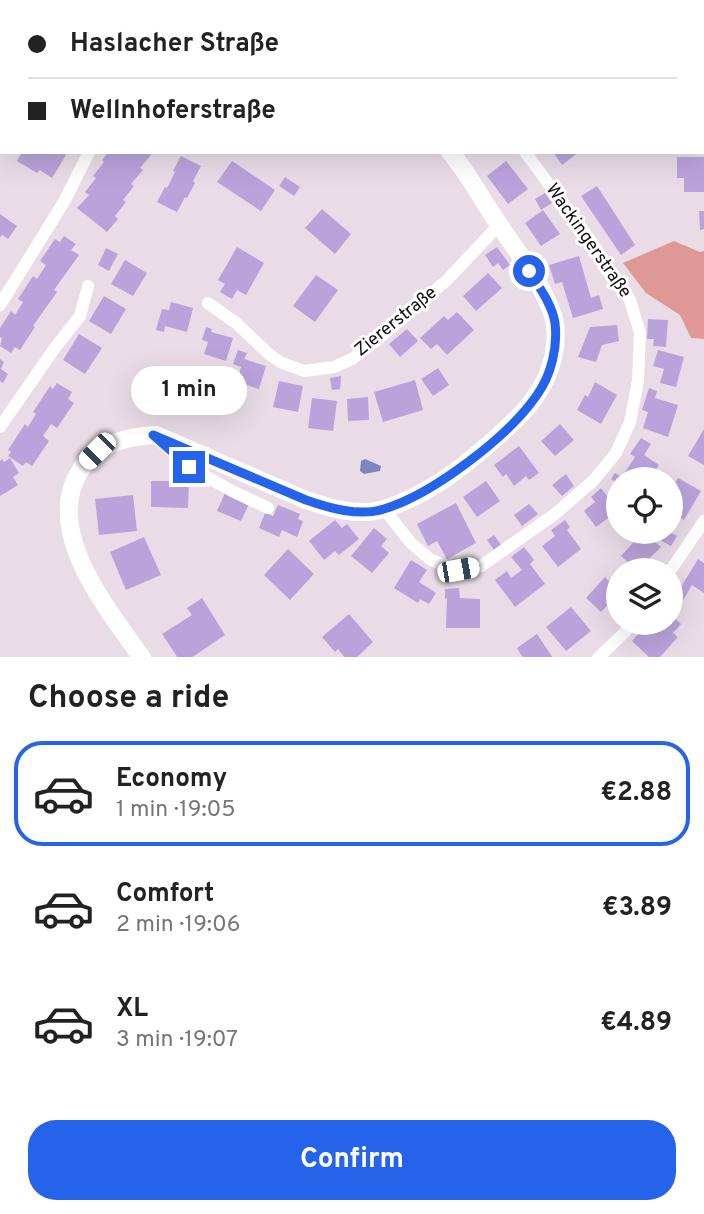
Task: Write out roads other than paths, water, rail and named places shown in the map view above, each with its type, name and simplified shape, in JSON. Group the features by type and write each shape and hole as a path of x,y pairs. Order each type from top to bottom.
{"street":[{"path":"0,304 65,200 88,154"},
{"path":"142,657 97,591 79,559 69,524 68,509 77,475 85,462 97,451 136,436 153,435 298,497 326,507 364,512 384,509 443,481 482,451 528,407 538,393 553,357 555,324 551,307 520,255 452,154"},
{"name":"Wackingerstraße","path":"384,509 411,542 431,560 458,570 481,566 555,514 594,480 615,453 630,422 638,381 640,333 631,300 526,154"},
{"name":"Ziererstraße","path":"208,303 236,323 280,362 304,371 334,367 352,359 403,318 447,280 499,225"},
{"path":"0,427 80,316 88,286"},
{"path":"153,435 189,467 268,508"},
{"path":"679,558 704,522"},
{"path":"598,657 622,635"}],"water":[{"path":"365,459 381,466 380,471 364,474 360,471 361,461"}]}
